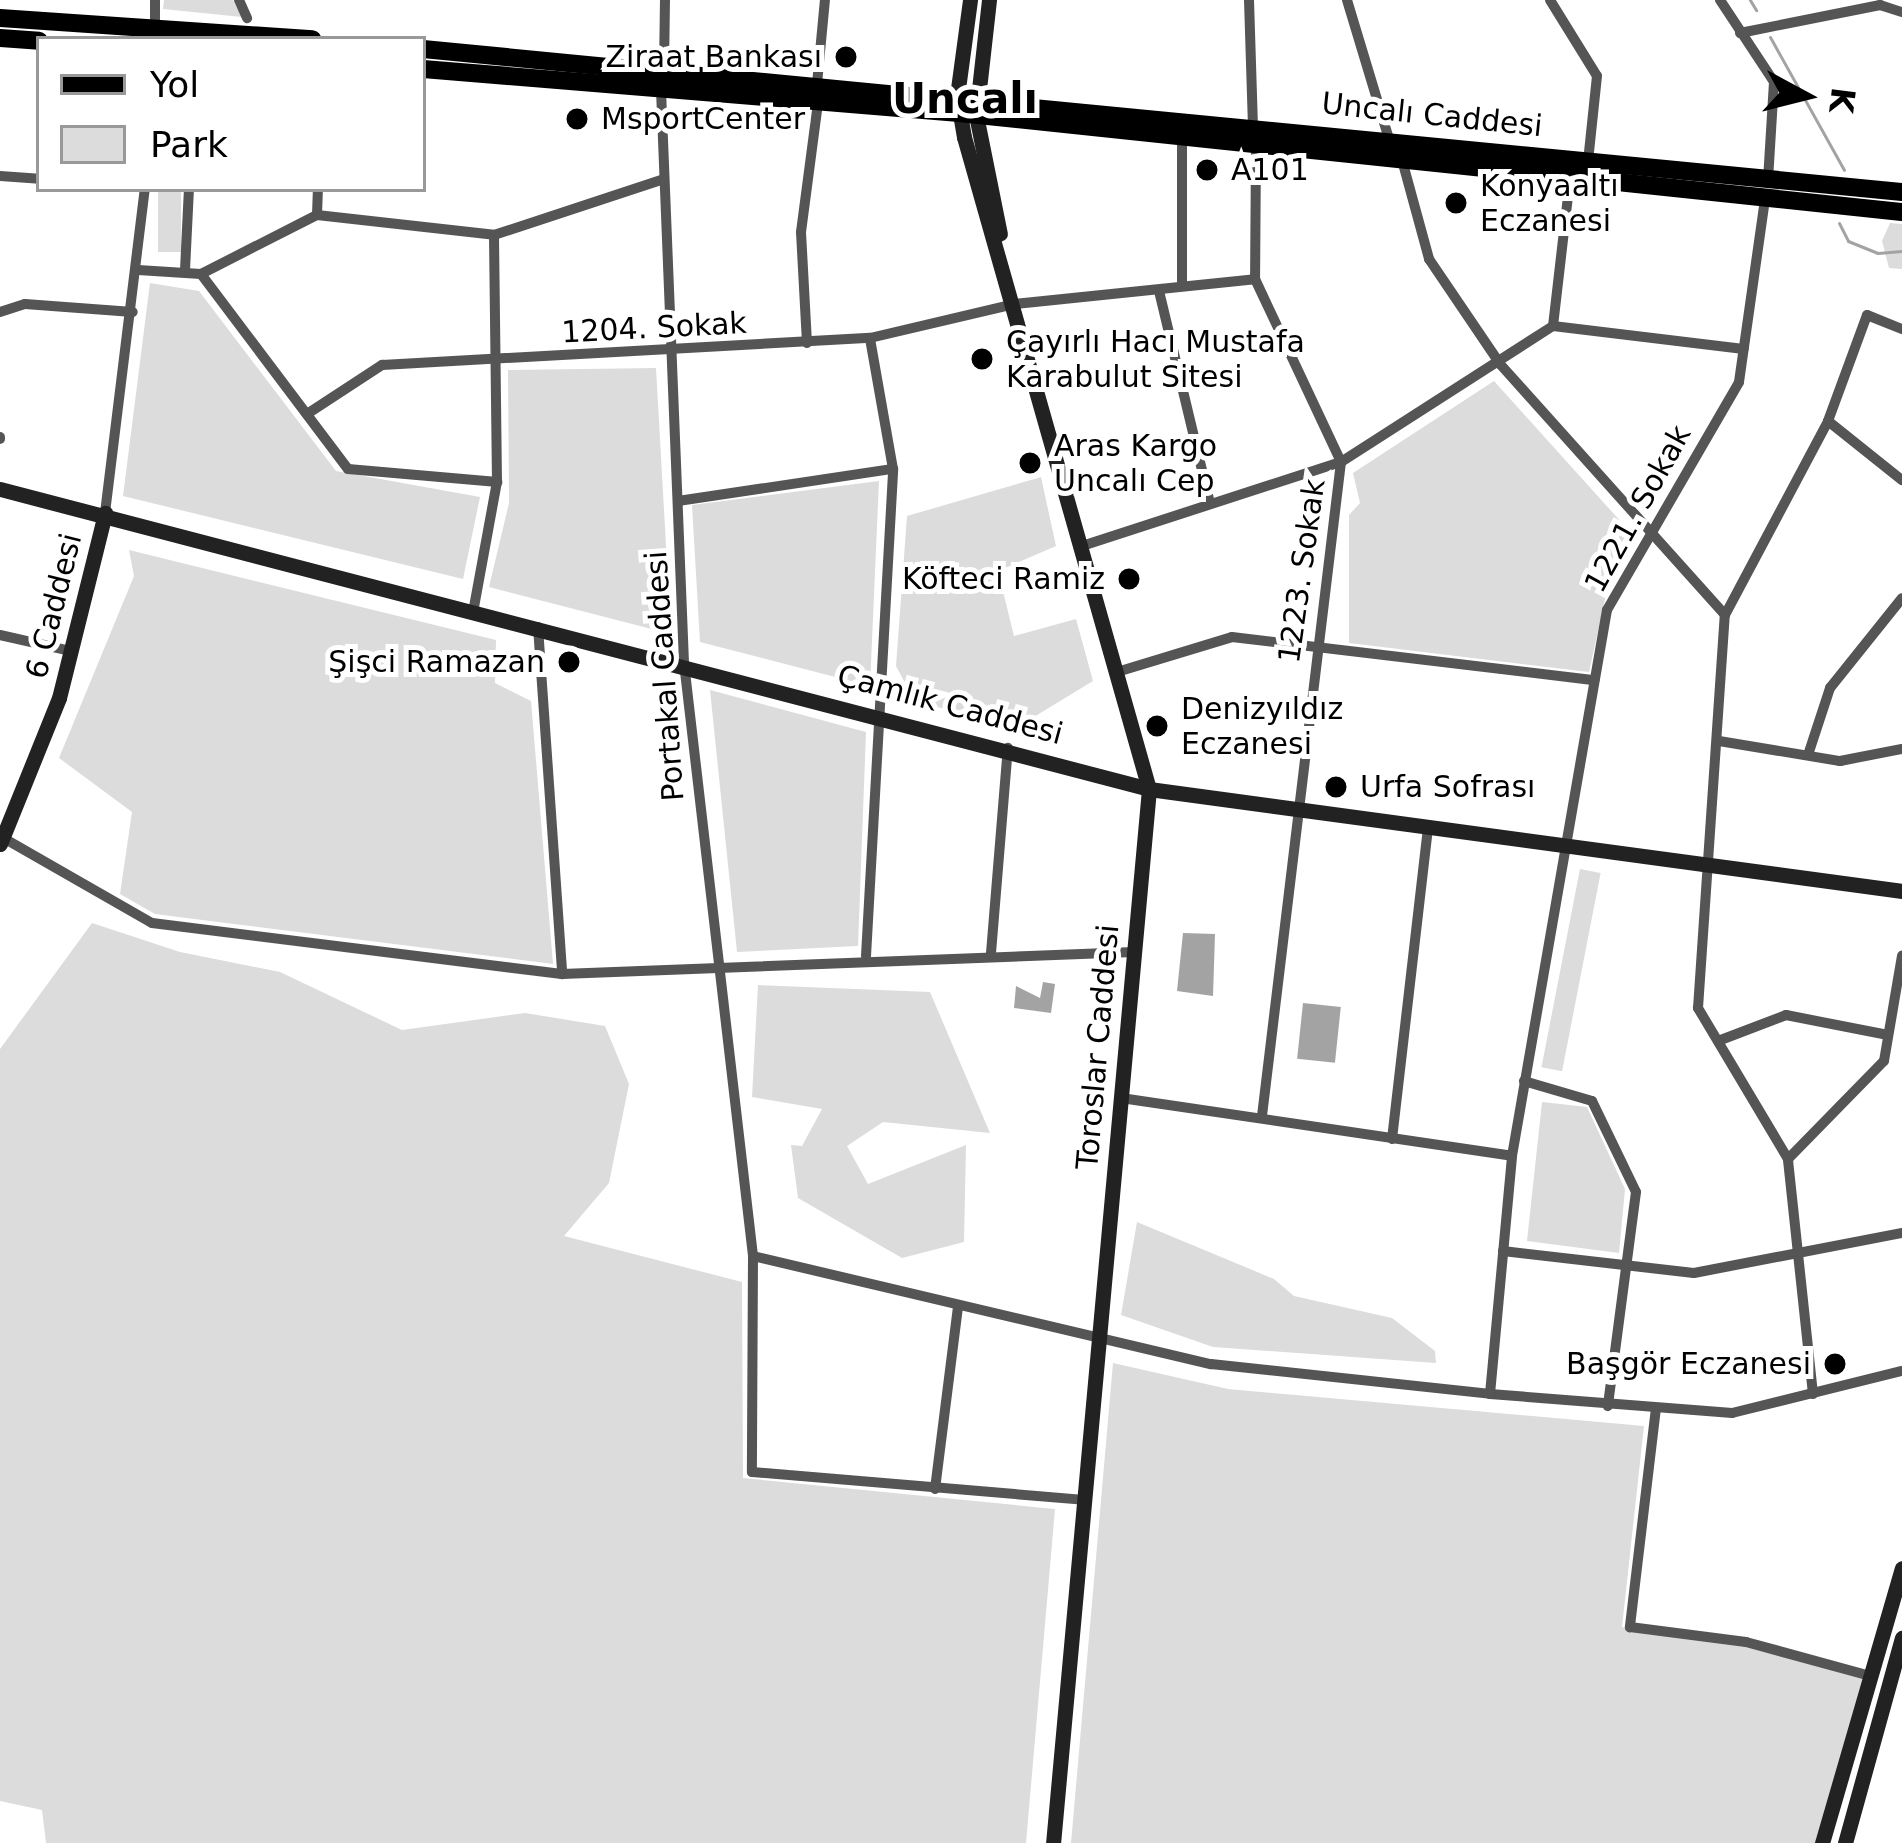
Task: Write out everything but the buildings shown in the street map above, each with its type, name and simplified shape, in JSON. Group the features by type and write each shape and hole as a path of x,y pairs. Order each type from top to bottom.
{"main road":[{"path":"0,18 260,36"},
{"path":"0,38 36,41"},
{"path":"426,49 662,80"},
{"path":"426,69 662,80 967,105"},
{"name":"Uncalı Caddesi","path":"967,105 1255,136 1402,160 1570,178 1767,190 1902,192"},
{"name":"Uncalı Caddesi","path":"967,105 1182,138 1389,139 1588,161 1902,212"}],"street":[{"path":"155,0 155,30"},
{"path":"239,0 247,18"},
{"name":"Portakal Caddesi","path":"665,0 664,179 684,663 715,966 753,1256 752,1472 934,1489"},
{"path":"807,343 801,232 825,0"},
{"name":"Toroslar Caddesi","path":"970,0 967,105 1006,273 1149,789 1053,1843"},
{"name":"Toroslar Caddesi","path":"967,105 989,0"},
{"name":"1223. Sokak","path":"1250,0 1255,279 1341,462 1262,1116"},
{"path":"1347,0 1389,139"},
{"path":"1550,0 1597,76 1588,161"},
{"name":"1221. Sokak","path":"1490,1394 1511,1156 1607,610 1648,529 1739,382 1767,190 1774,82 1720,0"},
{"path":"1740,33 1880,2 1902,13"},
{"path":"1182,138 1182,286"},
{"path":"1402,160 1430,259 1500,364 1725,615"},
{"path":"0,176 36,179"},
{"path":"1553,326 1570,178"},
{"path":"201,274 316,215 494,235 664,179"},
{"path":"105,513 145,192"},
{"path":"185,270 189,192"},
{"path":"316,215 318,192"},
{"path":"474,607 497,482 494,235"},
{"path":"138,270 201,274 348,469 497,482"},
{"name":"1204. Sokak","path":"307,414 382,365 870,338 1015,304 1255,279"},
{"path":"1159,291 1210,503"},
{"path":"0,312 26,304 133,312"},
{"path":"1813,1394 1788,1159 1698,1008 1725,615 1828,421 1867,315 1902,329"},
{"path":"1082,546 1341,462 1553,326 1744,350"},
{"path":"866,956 893,469 870,338"},
{"path":"1828,421 1902,480"},
{"path":"678,501 893,469"},
{"name":"Çamlık Caddesi","path":"0,489 474,607 1149,789 1902,891"},
{"name":"6 Caddesi","path":"2,840 70,651 105,513"},
{"path":"1808,754 1830,688 1902,598"},
{"path":"538,624 562,974"},
{"path":"0,634 70,651"},
{"path":"1117,671 1232,637 1594,680"},
{"path":"1719,741 1840,761 1902,748"},
{"path":"991,952 1008,748"},
{"path":"1391,1139 1428,827"},
{"path":"2,840 152,923 562,974 866,956 1134,952"},
{"path":"1788,1159 1884,1061 1902,956"},
{"path":"1718,1041 1786,1015 1888,1035"},
{"path":"1884,1061 1902,1064"},
{"path":"1524,1081 1592,1101 1636,1192 1608,1406"},
{"path":"1121,1098 1511,1156"},
{"path":"1503,1251 1694,1274 1902,1233"},
{"path":"753,1256 1211,1364 1608,1406 1732,1413 1902,1371"},
{"path":"958,1306 934,1489 1084,1500"},
{"path":"1656,1408 1630,1628 1746,1642 1870,1676"},
{"path":"1822,1843 1902,1568"},
{"path":"1845,1843 1902,1638"}],"green space":[{"path":"164,0 233,0 242,17 163,9"},
{"path":"158,192 181,192 181,252 158,252"},
{"path":"1890,223 1902,224 1902,269 1889,268 1882,241"},
{"path":"150,283 199,291 336,471 480,497 463,579 123,496"},
{"path":"656,368 671,634 489,587 509,503 508,370"},
{"path":"1494,381 1632,534 1611,572 1589,672 1349,643 1349,515 1360,503 1353,473"},
{"path":"1041,477 1056,546 998,571 1014,636 1076,619 1093,681 1019,726 915,702 896,666 907,516"},
{"path":"879,481 870,686 700,642 692,505"},
{"path":"129,550 496,640 495,683 531,701 553,964 155,914 120,894 132,812 59,758 134,576"},
{"path":"710,690 866,732 858,946 737,952"},
{"path":"1580,869 1601,873 1562,1071 1541,1067"},
{"path":"92,923 180,952 280,972 402,1030 525,1013 605,1026 629,1084 609,1183 564,1236 742,1282 743,1478 1055,1509 1026,1843 46,1843 42,1810 0,1801 0,1049"},
{"path":"758,985 930,992 990,1133 883,1122 847,1146 868,1184 966,1145 964,1242 902,1258 798,1198 791,1145 802,1146 822,1109 752,1097"},
{"path":"1542,1102 1587,1107 1625,1189 1619,1253 1527,1241"},
{"path":"1137,1222 1274,1279 1294,1296 1392,1318 1435,1351 1436,1363 1213,1347 1121,1315"},
{"path":"1113,1363 1228,1389 1644,1426 1622,1627 1746,1642 1870,1676 1822,1843 1071,1843"}],"shaded area":[{"path":"1183,933 1215,934 1213,996 1177,991"},
{"path":"1043,982 1055,984 1051,1013 1014,1008 1016,986 1040,998"},
{"path":"1303,1003 1341,1007 1335,1063 1297,1059"}],"waterway":[{"path":"1750,0 1756,10"},
{"path":"1770,37 1844,170"},
{"path":"1839,223 1848,241 1878,253 1902,251"}],"place":[{"name":"Ziraat Bankası","path":"846,57"},
{"name":"MsportCenter","path":"577,119"},
{"name":"A101","path":"1207,170"},
{"name":"Konyaaltı Eczanesi","path":"1456,203"},
{"name":"Çayırlı Hacı Mustafa Karabulut Sitesi","path":"982,359"},
{"name":"Aras Kargo Uncalı Cep","path":"1030,463"},
{"name":"Köfteci Ramiz","path":"1129,579"},
{"name":"Şişci Ramazan","path":"569,662"},
{"name":"Denizyıldız Eczanesi","path":"1157,726"},
{"name":"Urfa Sofrası","path":"1336,787"},
{"name":"Başgör Eczanesi","path":"1835,1364"}],"district":[{"name":"Uncalı","path":"965,99"}]}
